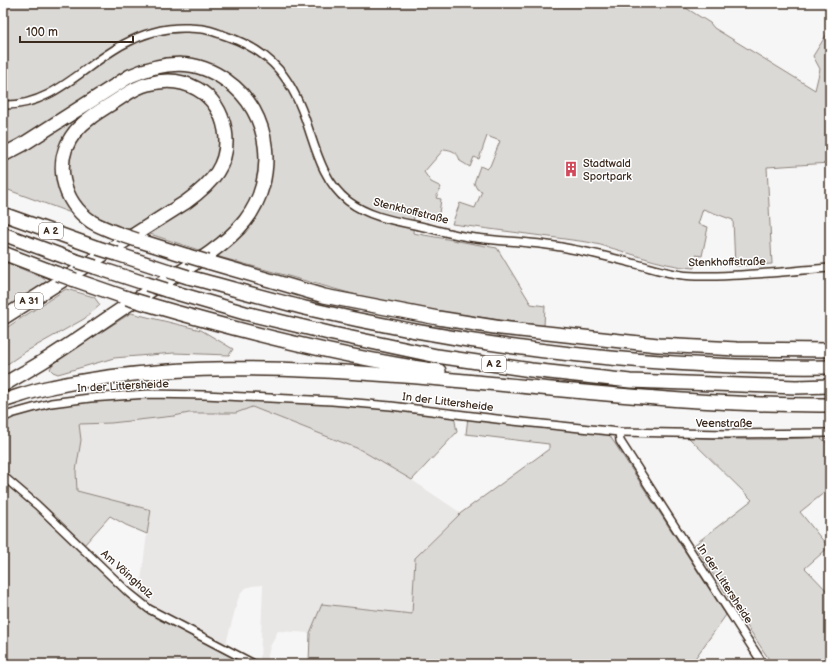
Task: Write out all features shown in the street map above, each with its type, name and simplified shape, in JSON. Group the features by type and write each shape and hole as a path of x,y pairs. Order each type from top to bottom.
{"highway":[{"path":"3,155 22,145 130,76 160,65 180,64 200,67 214,72 228,81 239,91 249,103 263,133 266,149 266,166 261,194 246,220 233,234 206,254 42,362 3,385"},
{"path":"57,279 186,202 201,191 217,173 223,162 226,150 226,136 224,124 215,104 195,87 172,81 159,81 146,84 132,91 90,118 74,132 69,142 62,165 62,177 65,188 76,208 90,221 99,226 119,234 137,240 188,256 324,296 438,318 544,333 658,345 737,349 830,350"},
{"name":"A 2","path":"3,214 98,248 188,277 305,308 444,336 552,351 632,360 734,367 830,367"},
{"name":"A 2","path":"3,234 76,261 166,290 245,313 333,334 437,356 531,370 630,381 796,387 830,386"},
{"path":"3,253 57,279 75,280 147,304 261,335 348,355 429,369 606,394"},
{"name":"A 31","path":"3,318 57,279"},
{"path":"444,336 544,333"},
{"path":"3,401 49,387 91,379 146,373 209,369 286,368 437,378 668,400 830,405"}],"street":[{"name":"Stenkhoffstraße","path":"3,105 30,102 51,93 123,44 148,33 177,28 207,29 243,42 272,62 284,74 294,91 306,119 316,152 326,176 337,191 348,201 378,217 473,238 539,244 598,254 672,273 695,276 830,268"},
{"name":"In der Littersheide","path":"3,418 11,414 51,403 90,398 148,394 204,395 332,400 619,432 620,441 763,664"},
{"name":"Veenstraße","path":"619,432 728,434 830,433"},
{"name":"Am Vöingholz","path":"3,476 37,505 129,593 149,609 254,664"}],"shaded area":[{"path":"3,3 58,3 62,8 71,3 678,3 710,23 714,28 815,90 820,69 813,56 830,29 830,163 767,167 772,264 735,266 733,220 703,209 698,224 708,227 702,256 696,255 694,268 681,267 587,242 452,224 460,203 475,208 482,191 477,189 474,183 480,166 487,169 490,166 500,141 487,136 479,159 474,157 470,167 460,161 458,155 454,152 444,149 424,172 431,182 441,187 436,198 441,199 438,221 414,215 413,233 497,248 531,304 545,306 544,326 450,313 360,296 223,258 150,234 82,217 3,188"},
{"path":"3,261 47,281 3,311"},
{"path":"66,289 94,297 100,305 84,319 25,352 3,367 3,330"},
{"path":"131,313 201,330 233,349 229,355 174,353 114,358 58,374 50,369 52,365 73,350"},
{"path":"132,397 227,397 396,408 454,416 457,432 412,480 359,449 252,407 236,413 189,413 111,423 79,424 81,440 76,471 77,491 151,510 147,534 110,516 84,545 33,496 3,471 3,421 22,414 70,403"},
{"path":"252,407 359,449 412,480 461,513 415,558 412,614 322,604 310,633 278,631 270,647 266,664 260,661 263,585 246,588 242,592 238,599 226,644 161,611 139,596 150,510 77,492 76,471 81,440 78,424 111,423 189,413 236,413"},
{"path":"468,417 608,434 610,436 726,615 691,664 309,664 310,633 322,604 412,614 415,558 461,513 549,449 549,444 466,434"},
{"path":"688,437 721,439 787,439 820,437 830,446 830,488 800,512 829,547 805,568 830,594 830,653 821,664 772,664 694,545 752,500"},
{"path":"3,475 149,609 254,664 3,664"}],"place":[{"name":"Stadtwald Sportpark","path":"571,169"}]}
